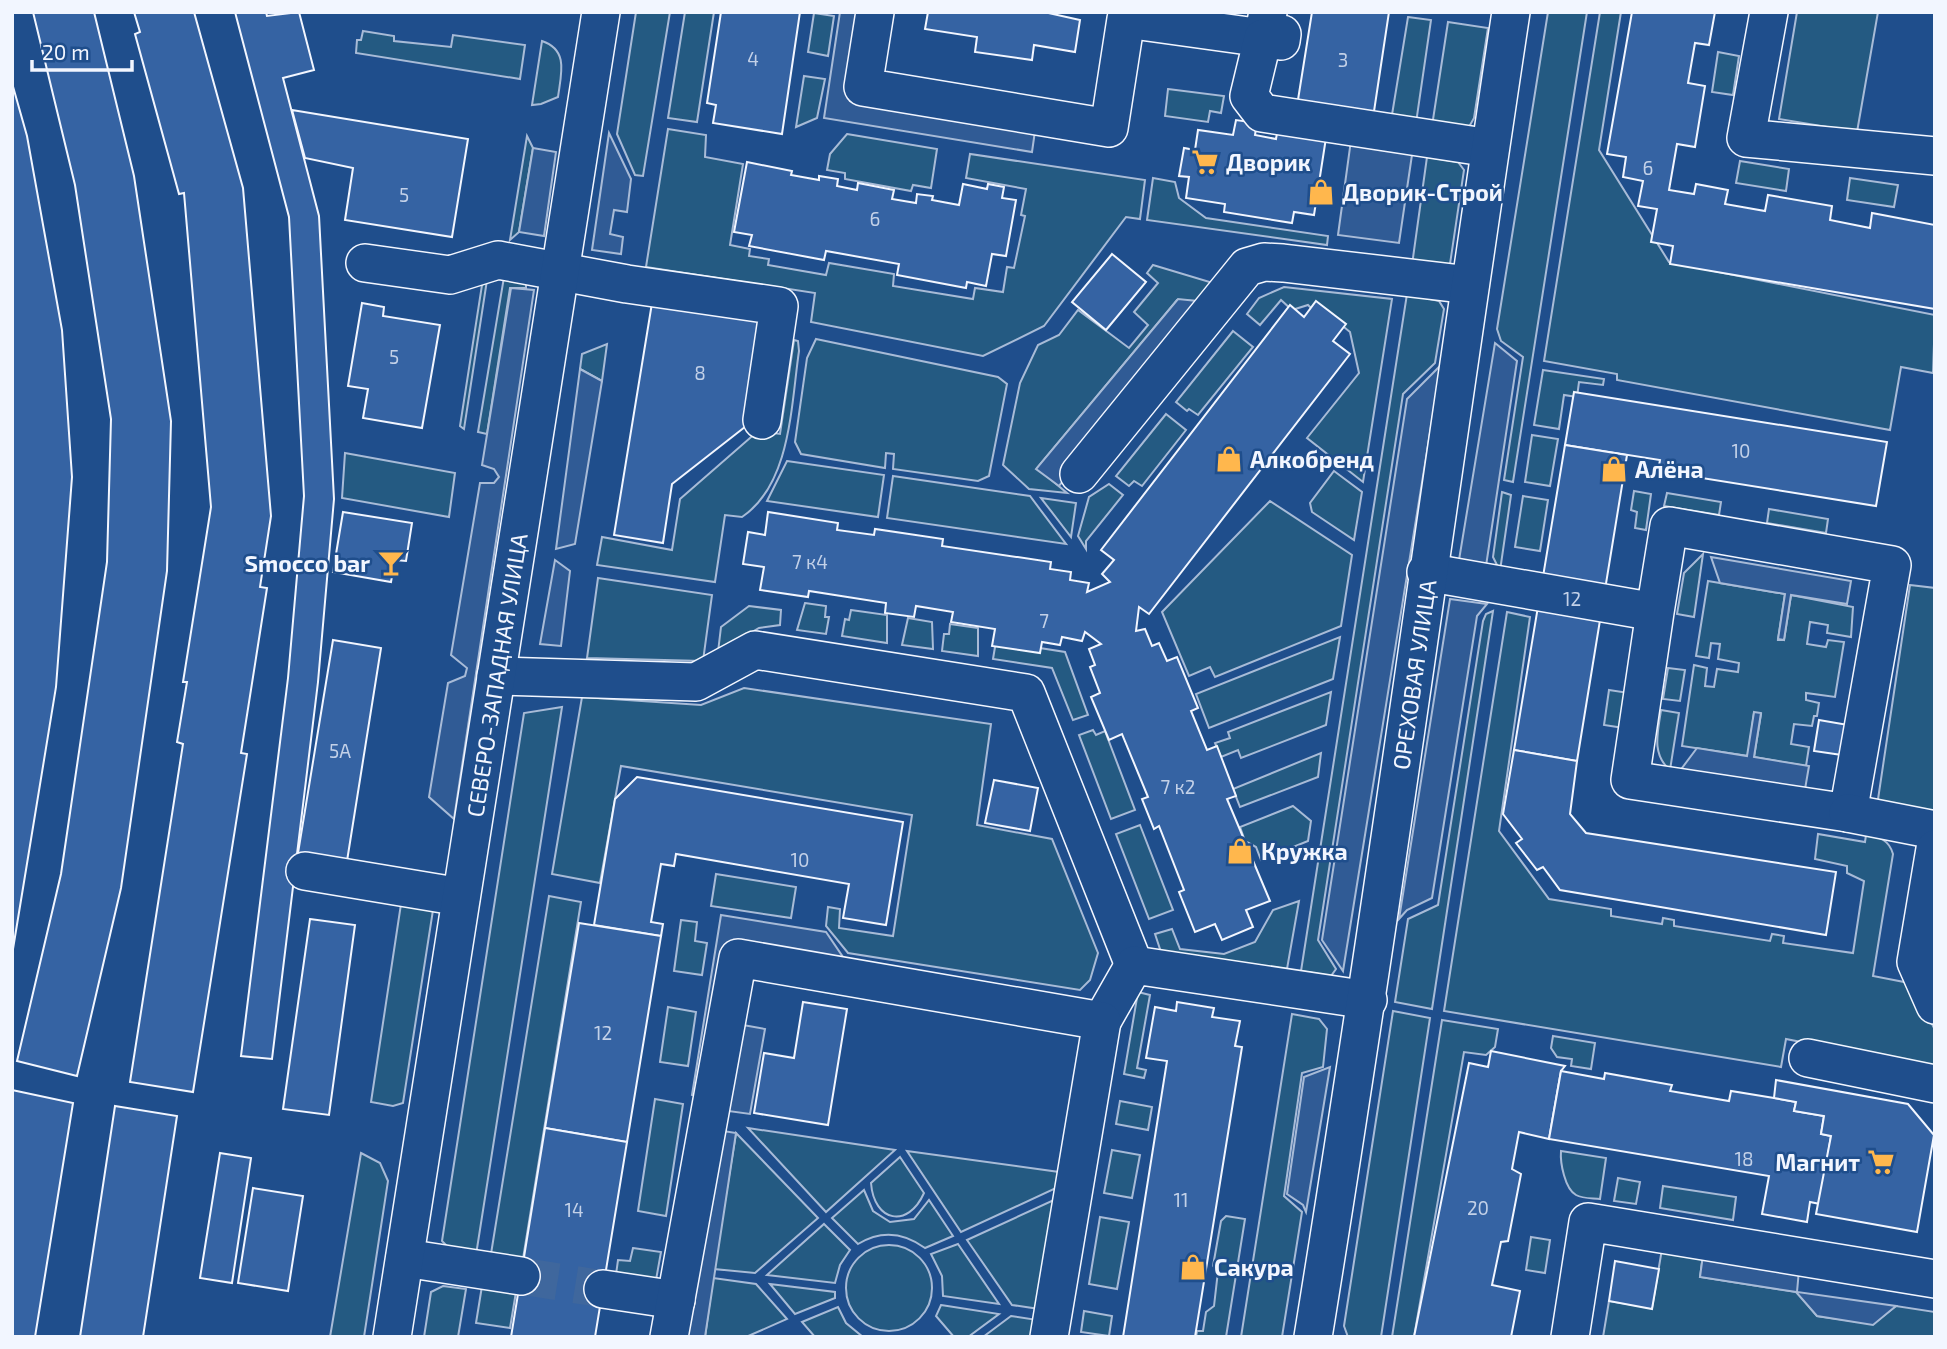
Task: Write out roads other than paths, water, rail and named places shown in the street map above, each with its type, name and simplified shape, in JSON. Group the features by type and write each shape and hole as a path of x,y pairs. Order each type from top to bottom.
{"street":[{"name":"СЕВЕРО-ЗАПАДНАЯ УЛИЦА","path":"392,1337 601,12"},
{"path":"875,12 863,87 1109,128 1123,16 1273,21 1250,96 1262,113 1490,148"},
{"name":"ОРЕХОВАЯ УЛИЦА","path":"1313,1337 1368,1000 1426,572 1511,12"},
{"path":"1769,12 1746,138 1935,156"},
{"path":"365,263 450,275 498,260 779,306 762,421"},
{"path":"1079,474 1247,267 1264,262 1283,263 1470,285"},
{"path":"1848,813 1892,565 1669,526 1630,780 1848,813 1935,830"},
{"path":"1426,572 1655,612"},
{"path":"496,676 696,682 755,650 1026,693 1134,965"},
{"path":"1935,849 1916,962 1935,1005"},
{"path":"305,871 461,897"},
{"path":"669,1337 738,958 1102,1021"},
{"path":"1134,965 1368,1000"},
{"path":"1049,1337 1102,1021 1134,965"},
{"path":"1808,1058 1935,1084"},
{"path":"1570,1337 1588,1222 1935,1279"},
{"path":"405,1258 521,1276"},
{"path":"603,1289 676,1300"}],"tunnel":[{"path":"521,1276 603,1289"}],"place":[{"name":"Дворик","path":"1205,162"},
{"name":"Дворик-Строй","path":"1321,192"},
{"name":"Алкобренд","path":"1229,459"},
{"name":"Алёна","path":"1614,469"},
{"name":"Smocco bar","path":"391,563"},
{"name":"Кружка","path":"1240,851"},
{"name":"Магнит","path":"1881,1162"},
{"name":"Сакура","path":"1193,1267"}]}
